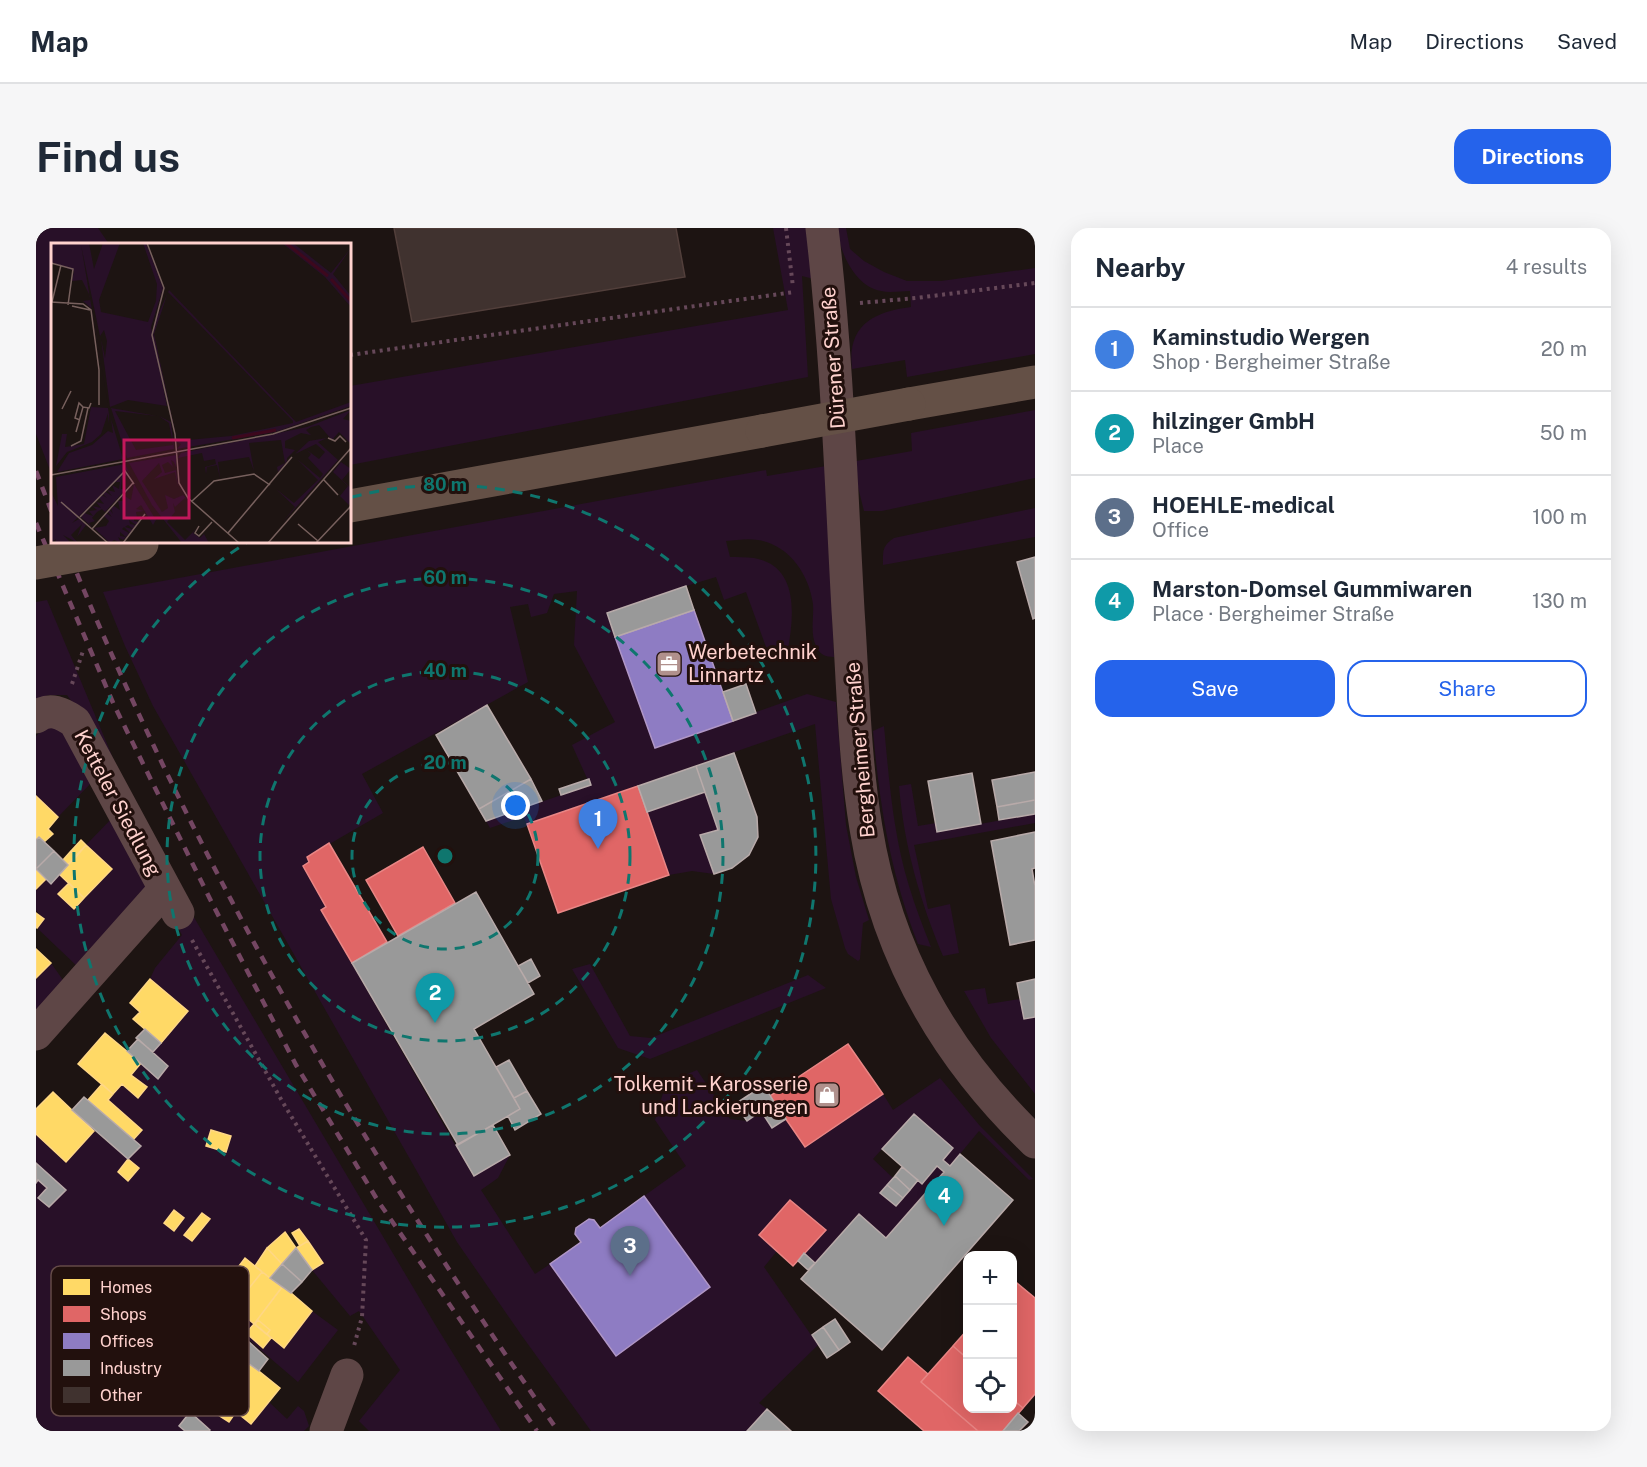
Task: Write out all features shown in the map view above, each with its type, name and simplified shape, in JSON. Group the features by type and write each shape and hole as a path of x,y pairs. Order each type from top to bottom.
{"main road":[{"path":"351,506 1035,382"},
{"path":"36,563 149,543"}],"street":[{"name":"Dürener Straße","path":"822,228 830,305 841,488"},
{"name":"Bergheimer Straße","path":"841,488 855,729 861,792 869,847 884,902 909,970 942,1032 974,1078 1035,1142"},
{"name":"Ketteler Siedlung","path":"36,717 50,711 66,716 75,722 171,901 36,1034"},
{"path":"326,1431 348,1375"}],"path":[{"path":"351,355 794,292 786,228"},
{"path":"830,305 916,298 1035,283"},
{"path":"72,685 83,651"},
{"path":"171,901 282,1101 366,1240 362,1317 348,1375"}],"shaded area":[{"path":"36,228 98,228 108,243 51,243 51,472 36,434"},
{"path":"773,228 808,228 814,279 802,276 808,377 351,465 351,386 788,310"},
{"path":"837,228 846,228 850,249 864,261 907,281 941,281 1035,268 1035,354 907,377 905,360 852,369 852,354 858,332 874,317 911,307 910,291 881,291 863,283 845,257"},
{"path":"1035,410 1035,478 882,511 864,511 858,487 856,461 912,451 911,433"},
{"path":"826,466 834,657 823,654 816,646 811,593 796,563 779,548 754,539 726,541 730,557 754,558 769,563 786,581 792,607 788,649 766,647 746,592 724,600 716,577 686,586 615,637 655,748 807,694 836,702 846,825 856,877 869,920 863,923 858,961 848,954 845,948 831,899 815,724 527,824 523,817 490,828 486,821 590,785 572,745 615,722 574,645 577,591 554,594 547,613 531,617 528,604 510,607 528,682 362,774 383,813 307,857 309,862 303,867 326,907 321,910 473,1176 510,1155 498,1178 481,1190 535,1274 550,1264 616,1355 710,1287 644,1196 686,1166 655,1120 666,1083 697,1070 730,1119 747,1121 761,1112 773,1128 786,1119 805,1147 883,1094 893,1110 940,1078 980,1126 1033,1179 1029,1180 979,1131 950,1166 943,1160 953,1148 913,1115 873,1159 893,1178 880,1193 896,1206 918,1180 922,1184 937,1166 944,1172 886,1238 858,1214 815,1263 804,1253 825,1230 790,1200 759,1235 777,1251 764,1267 818,1345 759,1403 767,1409 747,1431 591,1431 457,1242 153,706 103,592 766,470 767,476"},
{"path":"1035,508 1035,537 883,565 884,549 894,538"},
{"path":"47,600 133,806 67,695 48,695 36,700 36,602"},
{"path":"50,722 67,723 96,778 58,817 36,796 36,736"},
{"path":"884,726 892,806 899,847 911,894 931,947 918,944 893,865 879,786 873,731"},
{"path":"911,784 918,826 936,823 937,832 1035,814 1035,823 914,845 928,909 950,904 959,953 943,956 914,873 899,786"},
{"path":"705,792 718,830 701,836 714,874 692,871 669,875 647,812"},
{"path":"116,814 153,883 79,968 37,928 44,919 36,911 36,889 46,879 51,884 60,875 69,883 58,894 74,908 112,870 86,845"},
{"path":"189,909 436,1326 501,1431 369,1431 359,1421 400,1370 359,1311 350,1316 312,1270 323,1262 299,1229 284,1235 273,1243 255,1266 245,1258 239,1266 51,1266 51,1416 187,1416 179,1425 185,1431 36,1431 36,1183 38,1180 47,1188 39,1198 48,1207 65,1190 36,1163 36,1134 66,1162 94,1131 128,1159 140,1146 133,1140 142,1130 108,1100 122,1084 139,1097 147,1087 131,1075 141,1063 158,1078 168,1066 153,1052 188,1011 150,979 155,968 182,935 172,917"},
{"path":"51,963 65,983 36,1015 36,978"},
{"path":"590,964 630,1036 651,1038 808,975 826,988 650,1059 618,1048 572,969"},
{"path":"985,988 988,1004 1020,999 1024,1019 1035,1017 1035,1094 991,1038 964,991"},
{"path":"312,1311 338,1330 298,1382 249,1340 249,1336 262,1348 271,1338 284,1348"},
{"path":"249,1320 254,1324 249,1330"},
{"path":"269,1402 287,1419 298,1406 304,1411 309,1426 304,1431 211,1431 194,1416 220,1416 229,1422 233,1416 241,1416 251,1424"}],"building: Homes":[{"path":"36,796 58,817 48,829 53,834 44,842 39,837 36,840"},
{"path":"81,840 86,845 76,857 71,851"},
{"path":"86,845 112,869 84,898 59,874"},
{"path":"71,851 76,857 68,865 63,860"},
{"path":"36,869 46,879 36,889"},
{"path":"69,883 84,898 74,909 58,894"},
{"path":"36,913 44,919 37,928 36,927"},
{"path":"36,949 51,963 36,978"},
{"path":"150,979 188,1011 161,1043 133,1019 140,1012 130,1003"},
{"path":"105,1033 141,1063 131,1075 147,1087 138,1098 122,1084 113,1094 78,1064"},
{"path":"102,1084 113,1094 108,1100 142,1130 133,1140 88,1100"},
{"path":"53,1092 94,1131 66,1162 36,1134 36,1109"},
{"path":"211,1130 231,1136 226,1152 206,1146"},
{"path":"128,1159 139,1168 128,1181 118,1172"},
{"path":"174,1210 184,1218 174,1231 164,1223"},
{"path":"202,1213 210,1219 192,1241 184,1235"},
{"path":"299,1229 308,1241 300,1246 292,1233"},
{"path":"285,1232 296,1248 282,1264 267,1248"},
{"path":"308,1241 323,1263 312,1270 296,1248"},
{"path":"267,1248 282,1264 270,1278 255,1266"},
{"path":"245,1258 262,1272 249,1288 249,1266 239,1266"},
{"path":"262,1272 282,1287 254,1324 249,1320 249,1288"},
{"path":"283,1286 312,1311 284,1348 267,1334 270,1330 258,1320 254,1324"},
{"path":"258,1320 270,1330 267,1334 255,1324"},
{"path":"254,1324 271,1338 263,1348 249,1336 249,1330"},
{"path":"249,1365 280,1388 251,1424 241,1416 249,1416"},
{"path":"220,1416 233,1416 229,1422"}],"building: Shops":[{"path":"638,786 669,875 558,913 527,824"},
{"path":"329,843 387,942 352,963 321,910 326,907 303,866 309,862 307,857"},
{"path":"423,847 455,903 398,936 366,880"},
{"name":"Tolkemit – Karosserie und Lackierungen","path":"848,1044 883,1094 805,1147 770,1096"},
{"path":"790,1200 826,1230 793,1266 759,1235"},
{"path":"1017,1283 1035,1298 1035,1394 1023,1408 1017,1403"},
{"path":"963,1335 963,1355 953,1346"},
{"path":"953,1346 963,1355 963,1413 1017,1413 1017,1403 1023,1408 1003,1431 978,1431 921,1382"},
{"path":"908,1357 928,1374 921,1382 978,1431 924,1431 878,1391"}],"building: Offices":[{"name":"Werbetechnik Linnartz","path":"694,610 733,721 655,748 615,637"},
{"path":"644,1196 710,1287 616,1356 550,1264 581,1242 575,1234 576,1228 589,1219 594,1220 600,1228"}],"building: Industry":[{"path":"1035,557 1035,618 1033,619 1017,562"},
{"path":"686,586 694,610 615,637 607,613"},
{"path":"746,684 756,713 733,721 723,692"},
{"path":"487,705 531,779 479,809 436,735"},
{"path":"734,753 757,817 758,837 749,855 732,868 714,874 700,835 718,830 696,766"},
{"path":"696,766 705,792 647,812 638,786"},
{"path":"1035,772 1035,800 997,807 992,780"},
{"path":"972,773 981,824 937,832 928,781"},
{"path":"531,779 542,801 486,821 479,809"},
{"path":"589,779 591,785 561,795 559,789"},
{"path":"1035,800 1035,814 999,820 997,807"},
{"path":"1035,832 1035,868 1032,869 1035,886 1035,940 1010,945 991,841"},
{"path":"39,837 54,851 36,869 36,840"},
{"path":"54,851 68,865 51,884 36,869"},
{"path":"476,892 534,994 474,1029 520,1109 458,1145 352,963"},
{"path":"531,959 540,976 528,983 518,966"},
{"path":"1035,979 1035,1017 1024,1019 1017,983"},
{"path":"145,1029 161,1043 153,1052 136,1038"},
{"path":"138,1039 168,1066 158,1079 127,1051"},
{"path":"509,1060 527,1091 514,1098 496,1067"},
{"path":"764,1085 774,1102 747,1121 735,1104"},
{"path":"527,1091 541,1114 515,1130 508,1116 520,1109 514,1098"},
{"path":"84,1097 141,1146 128,1159 72,1110"},
{"path":"774,1102 786,1119 772,1128 761,1111"},
{"path":"914,1114 953,1148 943,1160 950,1166 960,1154 1013,1200 968,1251 963,1251 963,1257 882,1350 801,1279 859,1214 886,1238 944,1172 937,1166 922,1184 882,1149"},
{"path":"493,1125 510,1155 474,1176 456,1145"},
{"path":"36,1163 66,1190 49,1207 38,1198 47,1188 38,1180 36,1183"},
{"path":"902,1167 918,1180 910,1190 895,1176"},
{"path":"895,1176 910,1190 903,1198 887,1185"},
{"path":"887,1185 903,1198 896,1206 880,1193"},
{"path":"296,1248 312,1270 302,1282 282,1264"},
{"path":"804,1253 815,1263 808,1270 798,1261"},
{"path":"282,1264 302,1282 291,1293 270,1278"},
{"path":"835,1319 850,1342 839,1350 823,1327"},
{"path":"823,1327 839,1350 827,1358 812,1335"},
{"path":"249,1342 268,1359 259,1371 249,1364"},
{"path":"767,1409 791,1431 747,1431"},
{"path":"1018,1413 1028,1422 1019,1431 1003,1431"},
{"path":"187,1416 194,1416 210,1430 185,1431 179,1426"}],"building: Other":[{"path":"394,228 676,228 685,277 412,322"}],"railway":[{"path":"36,471 51,510"},
{"path":"36,523 114,705 212,903 296,1065 378,1201 537,1431"},
{"path":"64,543 114,659 168,775 225,889 286,1000 417,1219 486,1326 558,1431"}],"place":[{"name":"Werbetechnik Linnartz","path":"669,664"},
{"name":"Kaminstudio Wergen","path":"598,849"},
{"name":"hilzinger GmbH","path":"435,1023"},
{"name":"Tolkemit – Karosserie und Lackierungen","path":"827,1095"},
{"name":"Marston-Domsel Gummiwaren","path":"944,1226"},
{"name":"HOEHLE-medical","path":"630,1276"}]}
